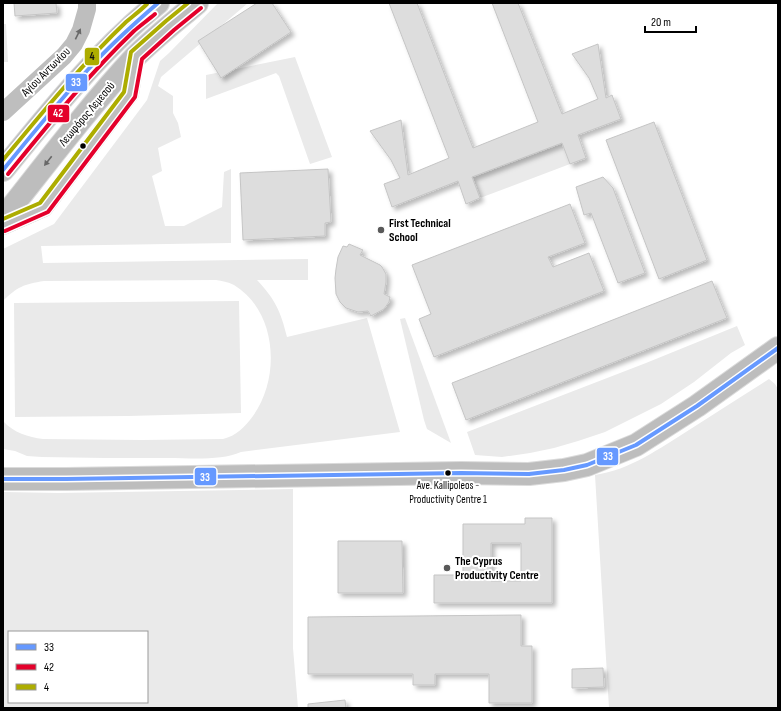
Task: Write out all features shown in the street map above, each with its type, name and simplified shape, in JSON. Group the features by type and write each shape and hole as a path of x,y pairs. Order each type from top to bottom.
{"main road":[{"path":"3,170 94,62 125,31 158,3"},
{"name":"Λεωφόρος Λεμεσού","path":"3,218 103,94 136,56 170,25 198,3"},
{"path":"3,479 461,473 529,474 564,470 587,465 636,445 776,355"}],"street":[{"name":"Αγίου Αντωνίου","path":"3,112 64,56 74,44 81,30 88,9 87,3"},
{"path":"3,226 44,208 130,94 136,56"}],"shaded area":[{"path":"218,3 248,3 161,77 158,86 173,96 173,113 178,123 181,137 158,148 162,171 152,176 165,226 184,226 222,207 224,172 231,169 231,243 41,246 43,263 308,259 308,280 257,280 273,300 282,320 287,337 367,318 400,432 241,452 215,458 42,457 27,456 15,451 3,449 3,421 12,429 22,434 43,439 223,439 232,436 243,427 253,416 262,400 268,383 271,364 270,346 266,328 259,311 248,296 230,283 216,280 44,281 31,283 21,287 12,292 3,301 3,249 54,224 147,100 160,61"},
{"path":"3,24 6,24 8,62 3,62"},
{"path":"295,57 332,157 310,164 279,76 276,73 206,99 206,75"},
{"path":"562,143 570,164 480,198 472,177"},
{"path":"239,301 241,413 15,417 14,303"},
{"path":"405,318 451,443 427,429 400,319"},
{"path":"737,326 745,345 731,353 694,382 661,404 605,432 554,448 530,453 502,457 475,455 467,432"},
{"path":"769,379 778,389 778,708 609,708 595,475 620,468 644,457"},
{"path":"293,489 293,648 298,708 3,708 3,492 58,493"}],"building":[{"path":"14,3 56,3 57,13 15,16"},
{"path":"257,3 272,3 291,32 221,78 198,41"},
{"path":"389,3 417,3 473,148 538,122 492,3 518,3 562,114 598,99 589,78 572,54 598,44 606,98 612,95 621,119 578,135 586,158 570,164 562,143 472,177 480,198 466,204 458,181 392,207 384,184 400,178 391,160 370,131 401,120 408,175 449,158"},
{"path":"654,122 707,260 659,279 606,140"},
{"path":"328,169 331,222 325,223 325,236 243,240 240,173"},
{"path":"603,177 613,188 645,273 618,283 591,213 584,215 576,187"},
{"path":"570,204 585,243 548,257 553,267 589,253 604,291 434,357 419,319 431,314 412,265"},
{"path":"349,244 363,250 360,255 380,265 386,274 384,294 390,297 389,302 384,309 371,316 368,311 358,312 346,308 340,302 336,294 335,278 338,257 343,246 347,247"},
{"path":"712,281 727,318 466,420 452,383"},
{"path":"525,518 552,518 552,603 434,603 434,575 463,575 463,524 525,524","holes":["491,543 521,543 521,581 491,581"]},
{"path":"338,541 402,541 403,593 338,593"},
{"path":"521,615 521,646 532,646 532,703 489,703 489,674 435,674 435,685 413,685 413,674 308,674 308,617"},
{"path":"603,668 604,687 572,688 572,669"},
{"path":"345,700 346,708 308,708 308,704"}],"transit line":[{"name":"33","path":"3,170 60,101 96,61 158,3"},
{"name":"4","path":"3,219 40,203 124,92 131,52 188,3"},
{"name":"4","path":"3,160 93,55 109,38 147,4"},
{"name":"42","path":"5,231 48,212 135,97 142,59 201,8"},
{"name":"42","path":"8,174 101,65 134,31 155,14"},
{"name":"33","path":"3,479 461,473 529,474 564,470 587,465 636,445 697,406 778,348"}],"place":[{"name":"First Technical School","path":"381,230"},
{"name":"Ave. Kallipoleos - Productivity Centre 1","path":"448,473"},
{"name":"The Cyprus Productivity Centre","path":"447,568"}]}
